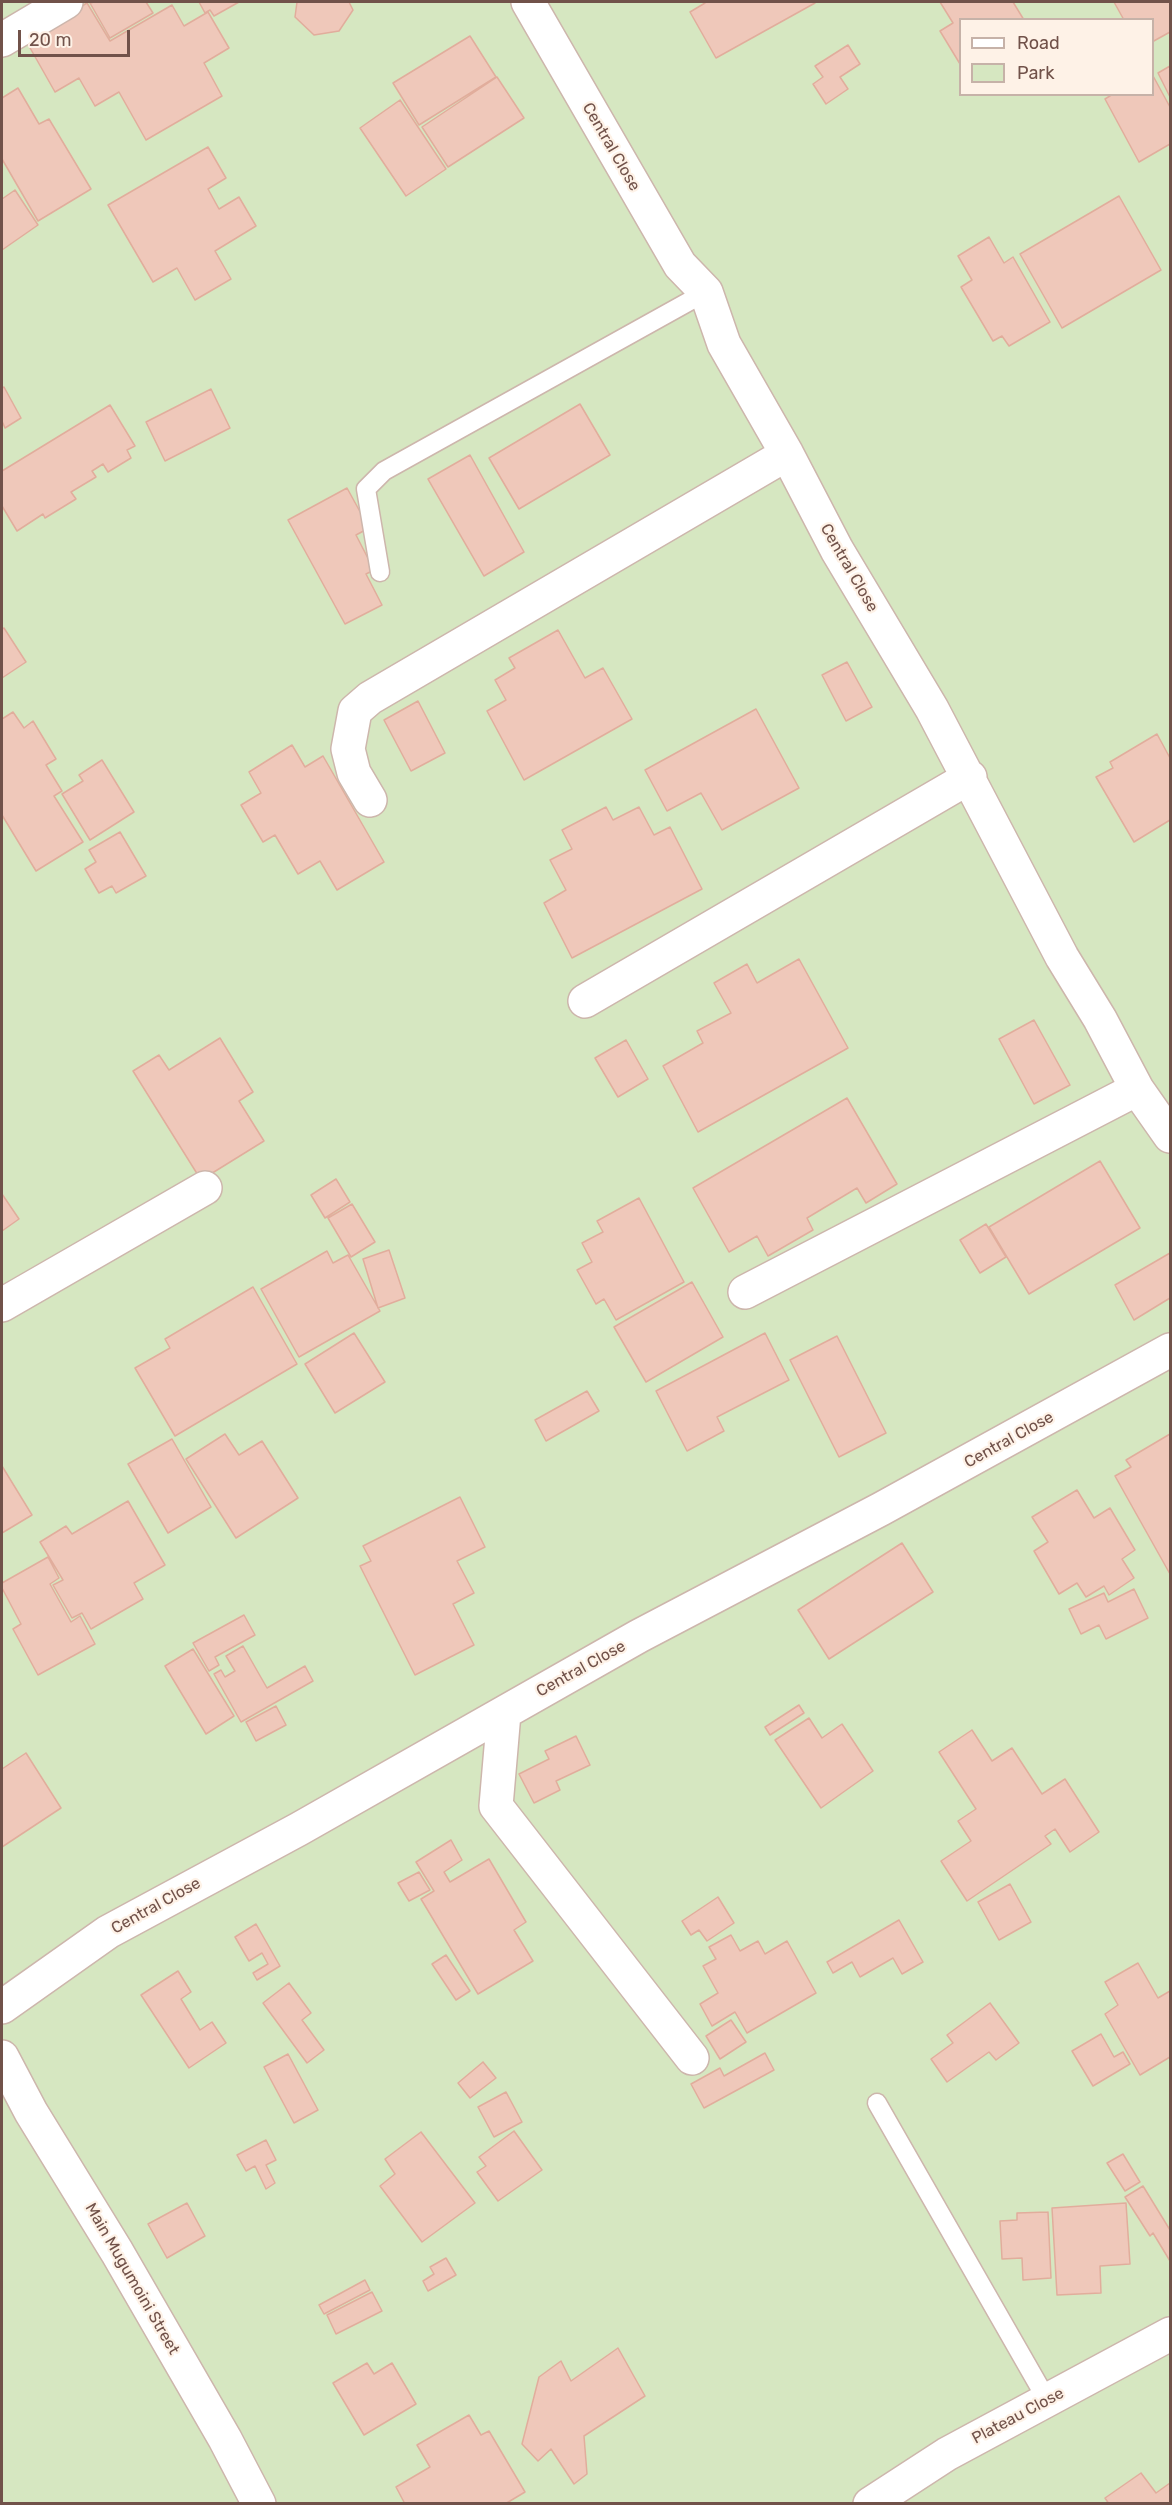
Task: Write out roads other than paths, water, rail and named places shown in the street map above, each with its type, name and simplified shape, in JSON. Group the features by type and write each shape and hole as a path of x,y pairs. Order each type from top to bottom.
{"street":[{"path":"2,40 66,2"},
{"name":"Central Close","path":"528,2 680,265 706,292 724,344 787,454 837,550 970,777 1062,957 1100,1019 1137,1089 1170,1136"},
{"path":"370,800 354,773 348,749 355,711 370,698 787,454"},
{"path":"585,1001 970,777"},
{"path":"745,1292 1137,1089"},
{"path":"2,1305 205,1188"},
{"name":"Central Close","path":"2,2007 108,1932 299,1829 639,1636 881,1509 1170,1350"},
{"path":"504,1713 496,1806 692,2058"},
{"name":"Main Mugumoini Street","path":"2,2057 31,2112 117,2252 225,2439 259,2504"},
{"name":"Plateau Close","path":"870,2504 947,2454 1170,2334"}],"lane":[{"path":"380,572 366,489 384,471 706,292"},
{"path":"877,2103 1047,2400"}]}
